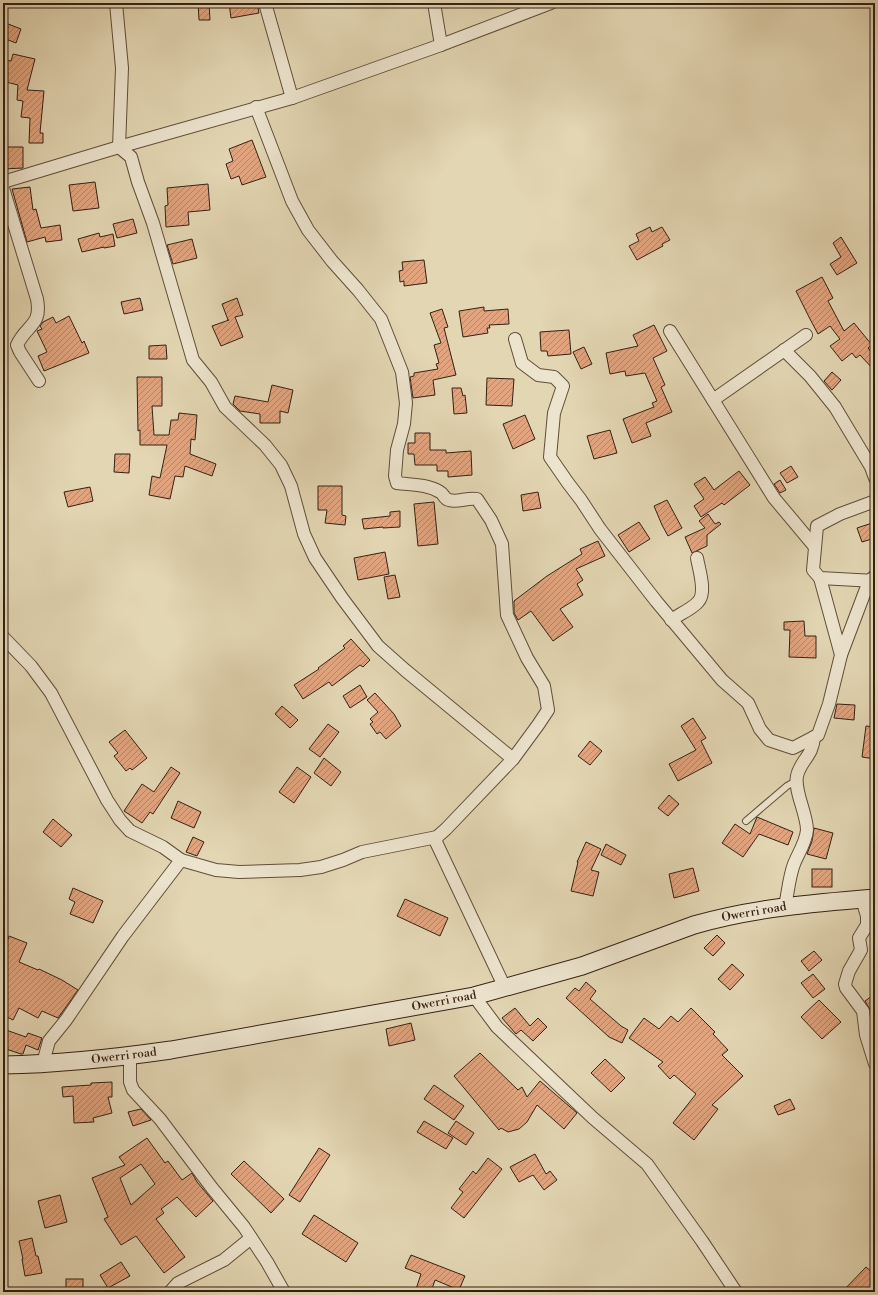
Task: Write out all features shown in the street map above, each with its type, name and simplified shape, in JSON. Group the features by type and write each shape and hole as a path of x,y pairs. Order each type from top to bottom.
{"main road":[{"name":"Owerri road","path":"3,1065 95,1060 171,1050 474,996 582,966 694,925 749,911 785,906 869,899"}],"street":[{"path":"116,3 122,68 119,147"},
{"path":"265,3 292,98"},
{"path":"434,3 441,45"},
{"path":"3,182 256,107 292,98 441,45 551,3"},
{"path":"3,638 31,666 51,693 107,800 120,820 130,831 163,847 181,860 216,870 239,872 300,870 321,867 362,852 437,837 446,830 513,759 548,710 544,686 527,658 507,615 502,544 491,520 476,499 472,498 450,501 445,499 441,492 427,487 397,483 395,476 397,450 404,424 406,403 402,372 381,319 308,230 292,201 256,107"},
{"path":"119,147 131,157 138,182 153,223 193,360 211,382 225,407 265,445 281,465 291,486 304,534 315,558 342,598 378,646 513,759"},
{"path":"3,188 39,308 39,315 21,338 18,345 20,352 39,381"},
{"path":"670,331 774,498 815,547"},
{"path":"712,400 806,335"},
{"path":"514,339 522,363 538,375 554,377 563,386 554,413 550,457 600,529 671,620 722,680 748,703 760,729 769,740 794,748 818,735 829,704 841,655 873,579 820,578"},
{"path":"784,350 819,386 835,407 874,468"},
{"path":"841,655 820,578 813,570 817,526 840,514 875,501"},
{"path":"671,620 699,602 702,584 697,558"},
{"path":"785,906 793,866 805,840 807,830 796,781 798,773 814,744 814,737"},
{"path":"437,837 436,842 505,988"},
{"path":"43,1063 49,1041 66,1020 123,936 181,860"},
{"path":"869,899 867,916 871,928 859,938 861,950 849,970 845,984 846,988 864,1012 866,1035 875,1064"},
{"path":"474,996 497,1027 593,1118 647,1164 736,1292"},
{"path":"130,1056 130,1082 133,1090 160,1119 251,1238 284,1292"},
{"path":"170,1292 178,1283 224,1260 251,1238"}],"lane":[{"path":"746,821 787,786 796,781"}],"building":[{"path":"198,3 209,3 210,20 199,20"},
{"path":"229,3 257,3 259,13 231,18"},
{"path":"3,22 21,29 16,43 3,38"},
{"path":"13,54 35,59 27,90 44,91 40,133 43,133 43,143 29,143 30,118 21,117 23,101 17,100 18,85 6,82 8,72 3,71 5,60 11,61"},
{"path":"252,140 266,177 242,185 239,176 231,179 226,164 233,161 229,149"},
{"path":"3,147 23,147 23,168 3,169"},
{"path":"95,182 99,208 73,211 69,185"},
{"path":"208,184 210,210 188,212 189,225 166,227 165,206 168,205 167,188"},
{"path":"30,187 33,210 36,209 41,228 60,225 62,240 46,242 45,237 27,242 12,189"},
{"path":"133,219 137,233 117,238 113,224"},
{"path":"650,227 652,232 662,227 670,240 662,244 663,246 637,260 629,246 639,241 636,234"},
{"path":"99,233 100,237 113,234 115,246 82,252 78,239"},
{"path":"841,237 857,263 837,275 830,264 841,257 833,243"},
{"path":"192,239 197,258 173,264 167,245"},
{"path":"424,260 427,283 404,286 404,281 400,282 399,271 403,270 402,262"},
{"path":"822,277 833,298 828,301 844,331 854,323 872,345 868,348 875,356 875,371 860,355 856,358 852,353 842,361 830,346 840,339 830,326 818,334 796,291"},
{"path":"140,298 143,310 124,314 121,302"},
{"path":"237,298 243,315 235,317 243,337 221,346 212,326 229,320 222,304"},
{"path":"484,307 484,311 508,309 509,324 489,325 490,328 487,328 488,333 463,337 459,311"},
{"path":"442,309 448,327 444,328 456,375 433,380 435,395 413,398 410,377 414,376 414,373 438,369 436,364 439,363 434,345 441,343 430,313"},
{"path":"69,316 82,343 84,341 89,353 44,371 38,356 47,352 37,331 42,329 40,326 43,322 53,317 56,323"},
{"path":"654,325 667,351 653,358 665,385 661,387 672,412 646,423 651,436 632,443 623,419 654,407 652,403 657,401 645,373 626,376 625,371 610,374 606,353 638,346 633,335"},
{"path":"569,330 571,354 548,356 547,351 541,351 540,332"},
{"path":"166,345 167,359 149,359 149,346"},
{"path":"584,347 592,364 581,369 573,352"},
{"path":"832,372 841,380 832,390 824,381"},
{"path":"137,377 162,377 162,406 152,406 154,435 169,435 171,420 178,420 179,413 197,415 195,440 191,439 190,454 216,464 212,476 185,466 183,477 175,476 170,499 149,495 152,476 160,478 167,445 140,445 140,430 138,431"},
{"path":"487,378 514,379 512,406 486,405"},
{"path":"272,385 293,390 288,413 280,411 280,423 260,423 260,414 240,411 233,404 235,396 268,402"},
{"path":"452,388 461,388 463,396 465,395 467,413 454,414"},
{"path":"525,415 535,439 513,449 503,424"},
{"path":"610,430 617,453 594,459 587,436"},
{"path":"415,433 430,433 430,450 446,450 446,453 471,451 472,475 448,477 448,471 437,471 437,465 415,465 414,454 408,454 408,443 415,443"},
{"path":"115,454 130,454 129,473 114,472"},
{"path":"791,466 798,477 787,483 780,473"},
{"path":"739,471 750,485 724,505 722,503 701,517 694,506 704,499 694,484 705,477 714,490"},
{"path":"780,480 786,490 780,493 774,484"},
{"path":"318,486 342,486 342,515 346,516 345,525 325,523 327,510 318,510"},
{"path":"90,487 93,501 68,507 64,492"},
{"path":"538,492 541,508 523,511 521,495"},
{"path":"667,500 682,528 668,536 654,506"},
{"path":"434,502 438,544 418,546 414,504"},
{"path":"400,511 400,527 364,529 362,519 390,516 390,512"},
{"path":"708,514 715,524 719,522 721,524 707,535 707,546 692,553 685,537 705,528 699,521"},
{"path":"639,522 650,539 629,552 618,535"},
{"path":"875,522 875,538 862,542 857,528"},
{"path":"598,541 605,556 576,569 583,580 577,584 583,595 560,609 573,627 553,641 531,611 518,620 514,613 514,601 547,576 582,554 580,549"},
{"path":"385,552 389,574 358,580 354,558"},
{"path":"395,575 400,597 388,599 384,577"},
{"path":"804,621 805,636 816,636 816,658 789,657 790,630 784,630 784,622"},
{"path":"351,639 370,660 363,667 360,665 332,686 329,682 303,699 294,685 319,669 318,668 345,648 343,646"},
{"path":"360,685 367,697 350,708 343,696"},
{"path":"375,693 394,714 401,726 386,739 380,732 377,734 370,724 373,722 370,719 378,712 367,700"},
{"path":"837,704 855,705 854,720 834,718"},
{"path":"282,706 298,720 290,728 275,714"},
{"path":"693,718 706,738 701,741 712,763 678,781 669,764 696,750 681,726"},
{"path":"328,724 339,732 320,757 309,749"},
{"path":"866,726 875,727 875,759 862,757"},
{"path":"125,730 147,758 132,770 130,768 126,771 114,756 118,753 109,742"},
{"path":"590,741 602,751 590,765 578,756"},
{"path":"324,758 341,772 331,786 314,773"},
{"path":"171,767 180,773 153,814 150,812 142,823 124,811 142,784 154,792"},
{"path":"297,767 311,777 294,803 279,792"},
{"path":"669,795 679,804 668,816 658,808"},
{"path":"178,801 201,812 194,828 171,818"},
{"path":"757,817 793,832 788,845 759,834 743,857 722,843 735,824 750,834"},
{"path":"53,819 72,835 61,847 43,832"},
{"path":"814,828 833,833 826,859 807,854 812,841"},
{"path":"193,837 204,842 197,856 186,852"},
{"path":"586,842 601,849 591,870 599,872 593,896 571,891 577,862"},
{"path":"606,844 626,855 621,865 601,855"},
{"path":"693,868 699,891 674,898 669,874"},
{"path":"812,869 832,869 832,887 812,887"},
{"path":"73,888 103,901 93,923 70,914 75,902 69,899"},
{"path":"405,899 448,918 440,936 397,916"},
{"path":"717,935 725,943 713,956 704,948"},
{"path":"9,936 27,943 19,962 38,970 39,969 62,980 78,990 58,1018 42,1011 38,1018 19,1008 13,1020 3,1015 3,945 5,946"},
{"path":"814,951 822,960 809,971 801,961"},
{"path":"732,964 744,975 730,990 718,979"},
{"path":"813,974 825,989 813,998 801,983"},
{"path":"586,982 596,991 590,999 621,1026 628,1030 622,1043 609,1037 566,998 575,988 579,991"},
{"path":"875,994 875,1008 871,1011 865,1001"},
{"path":"819,1000 841,1022 822,1039 801,1017"},
{"path":"515,1008 530,1026 538,1018 547,1027 533,1041 521,1030 516,1034 502,1018"},
{"path":"691,1008 715,1032 713,1034 728,1050 722,1055 743,1076 712,1105 718,1109 694,1140 673,1123 696,1094 674,1075 670,1079 658,1066 663,1062 629,1038 644,1018 659,1029 671,1016 678,1022"},
{"path":"411,1023 415,1040 389,1046 386,1029"},
{"path":"6,1030 26,1037 28,1033 42,1038 38,1050 26,1045 23,1054 21,1054 3,1048 3,1038"},
{"path":"480,1053 518,1090 522,1087 527,1097 540,1081 577,1113 564,1129 537,1105 527,1122 519,1129 508,1132 501,1128 499,1130 454,1076"},
{"path":"605,1059 625,1078 611,1092 591,1073"},
{"path":"112,1082 112,1097 108,1097 112,1113 93,1118 94,1122 74,1123 73,1096 63,1097 62,1087"},
{"path":"434,1085 464,1106 454,1120 424,1099"},
{"path":"790,1099 795,1109 778,1115 774,1106"},
{"path":"141,1109 151,1120 133,1126 128,1112"},
{"path":"424,1121 453,1138 446,1149 417,1132"},
{"path":"456,1121 474,1133 466,1145 448,1133"},
{"path":"147,1138 165,1163 168,1161 182,1180 192,1173 197,1182 213,1201 196,1217 177,1197 161,1209 164,1213 156,1219 185,1257 164,1273 136,1236 121,1245 104,1219 108,1217 92,1178 125,1165 119,1157","holes":["141,1164 155,1184 131,1205 120,1178"]},
{"path":"319,1148 330,1155 300,1202 289,1195"},
{"path":"535,1154 546,1174 550,1171 557,1180 544,1190 533,1175 519,1182 510,1167"},
{"path":"488,1158 502,1169 464,1218 451,1208 463,1192 459,1189 473,1171 476,1174"},
{"path":"244,1161 284,1199 271,1213 231,1174"},
{"path":"60,1195 67,1222 45,1228 38,1201"},
{"path":"314,1215 358,1243 346,1262 302,1234"},
{"path":"32,1238 42,1273 25,1276 19,1241"},
{"path":"411,1255 465,1276 459,1290 435,1280 431,1292 415,1292 421,1274 405,1268"},
{"path":"121,1262 130,1276 108,1288 100,1275"},
{"path":"866,1267 875,1275 875,1292 842,1292"},
{"path":"66,1279 83,1279 83,1292 66,1292"}]}
